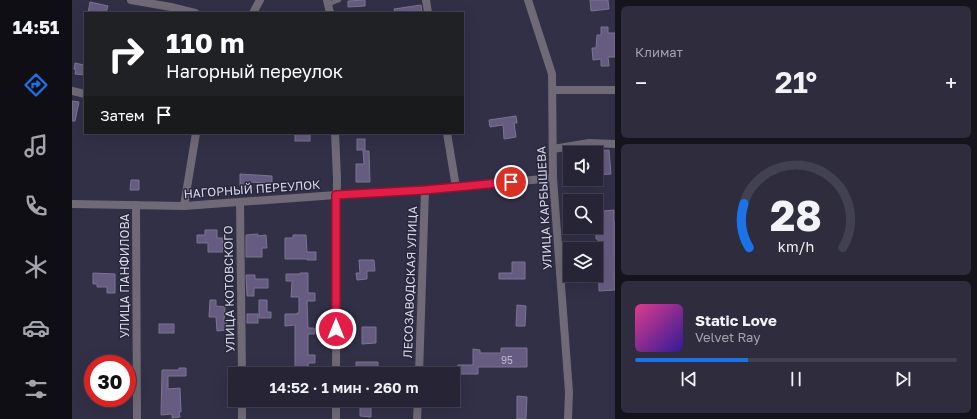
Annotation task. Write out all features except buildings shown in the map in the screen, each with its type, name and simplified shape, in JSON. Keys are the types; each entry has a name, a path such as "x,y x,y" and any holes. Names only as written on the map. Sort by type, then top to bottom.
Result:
{"street":[{"path":"132,0 171,6 192,12"},
{"path":"254,12 260,0"},
{"path":"426,0 428,12"},
{"name":"УЛИЦА КАРБЫШЕВА","path":"528,0 552,74 553,178 569,392 568,419"},
{"path":"328,2 330,12"},
{"path":"553,90 615,90"},
{"path":"72,91 84,94"},
{"path":"184,206 196,134"},
{"path":"335,134 336,367"},
{"path":"447,134 456,187"},
{"path":"552,149 589,143 615,144"},
{"name":"НАГОРНЫЙ ПЕРЕУЛОК","path":"72,204 184,206 240,203 336,195 425,190 553,178"},
{"name":"ЛЕСОЗАВОДСКАЯ УЛИЦА","path":"418,367 425,190"},
{"name":"УЛИЦА КОТОВСКОГО","path":"240,203 242,367"},
{"name":"УЛИЦА ПАНФИЛОВА","path":"136,205 137,419"},
{"path":"242,407 242,419"},
{"path":"336,407 336,419"},
{"path":"417,419 418,407"}],"lane":[{"path":"328,2 339,0"}],"route":[{"path":"336,329 336,195 425,190 511,182"}]}
